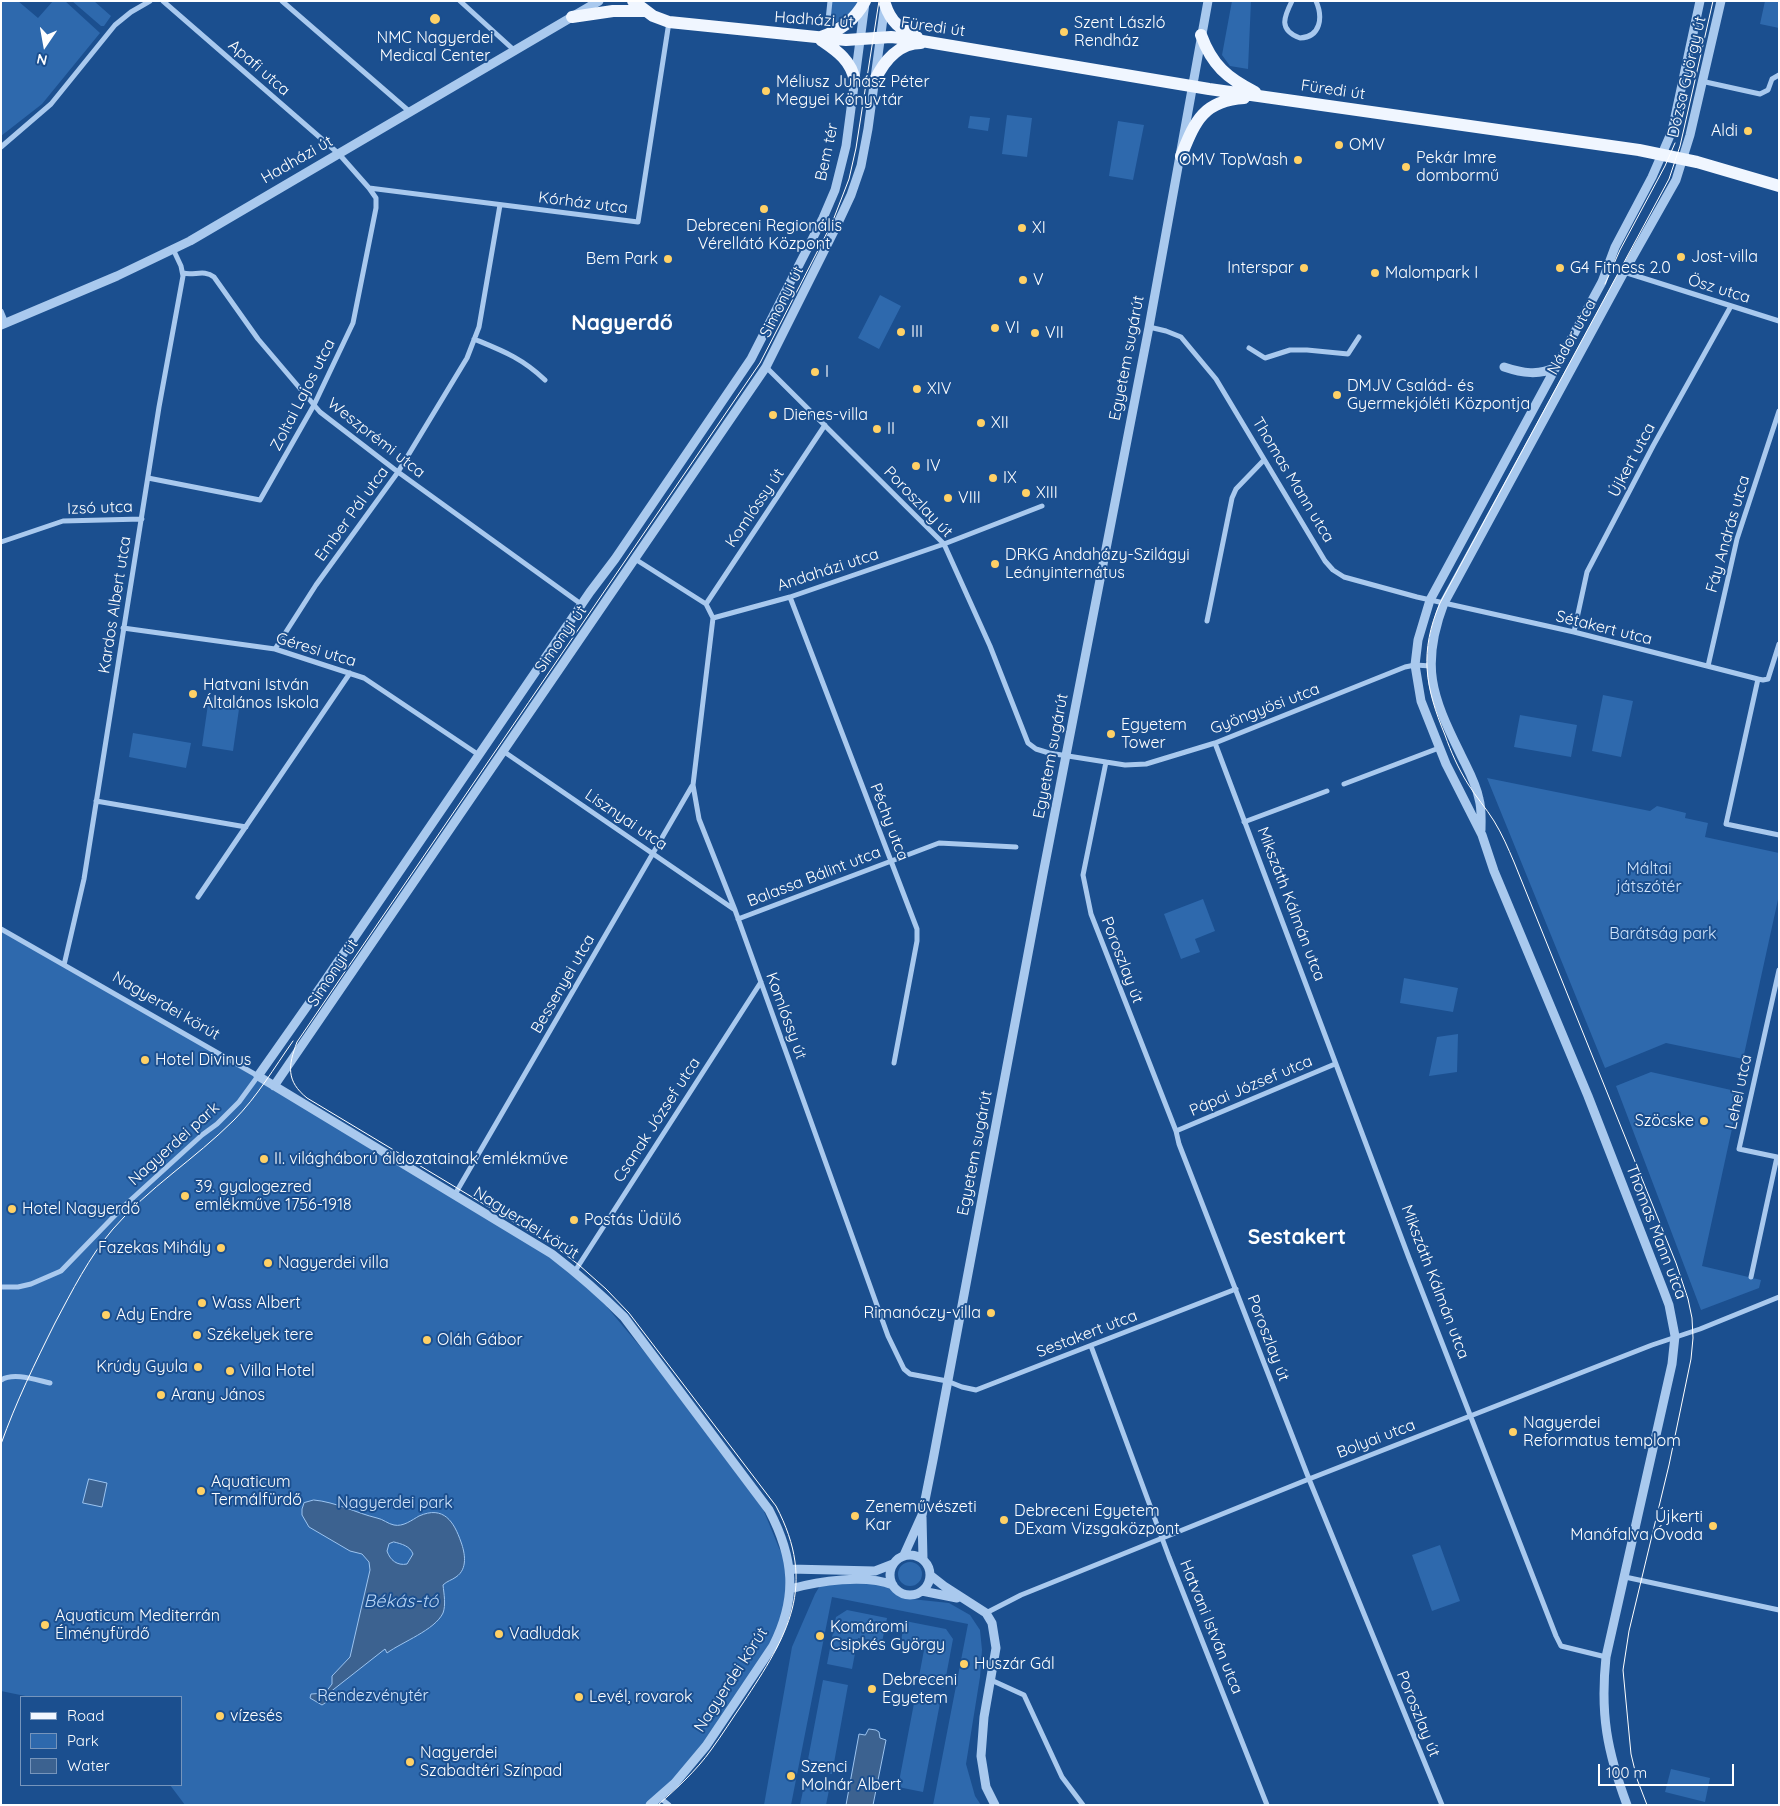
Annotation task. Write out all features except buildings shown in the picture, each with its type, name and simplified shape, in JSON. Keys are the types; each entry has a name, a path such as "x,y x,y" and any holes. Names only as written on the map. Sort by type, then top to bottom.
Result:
{"main road":[{"name":"Hadházi út","path":"633,1 645,12 669,22 819,38 846,40 880,38"},
{"path":"819,38 836,32 846,25 859,11 865,1"},
{"path":"885,2 888,16 896,24 931,43"},
{"path":"580,10 645,12"},
{"path":"1201,35 1217,66 1246,88 1264,96"},
{"path":"819,38 846,59 851,67 855,81"},
{"name":"Füredi út","path":"880,38 910,39 1192,86 1639,150 1683,159 1779,186"},
{"path":"875,80 881,67 890,56 902,48 916,43 931,43"},
{"path":"1181,156 1194,124 1209,108 1234,98 1264,96"}],"street":[{"path":"1,146 51,104 114,25 150,1"},
{"name":"Apafi utca","path":"162,1 339,154"},
{"path":"282,1 410,112"},
{"path":"460,1 516,51"},
{"name":"Hadházi út","path":"4,324 117,276 173,249 516,51 580,10 599,1"},
{"path":"828,20 830,1"},
{"name":"Bem tér","path":"822,218 843,162 865,1"},
{"name":"Egyetem sugárút","path":"923,1559 922,1515 1149,327 1208,1"},
{"path":"1292,1 1286,15 1285,24 1290,33 1300,38 1312,35 1316,31 1321,17 1316,1"},
{"name":"Dózsa György út","path":"1661,155 1672,131 1700,1"},
{"name":"Dózsa György út","path":"1683,159 1721,1"},
{"name":"Bem tér","path":"851,196 865,150 885,2"},
{"name":"Kórház utca","path":"369,188 638,222 669,22"},
{"path":"1701,81 1760,94 1768,90 1772,79 1779,75"},
{"path":"339,154 369,188"},
{"name":"Nádor utca","path":"1431,666 1434,633 1444,603 1550,394 1556,367 1602,282 1615,248 1661,155"},
{"name":"Nádor utca","path":"1415,665 1418,640 1430,600 1667,198 1683,159"},
{"name":"Zoltai Lajos utca","path":"148,478 260,500 314,405 353,323 376,208 376,198 369,188"},
{"name":"Simonyi út","path":"274,1086 766,367 851,196"},
{"name":"Ember Pál utca","path":"275,649 316,585 398,472 466,358 479,327 500,205"},
{"name":"Simonyi út","path":"258,1076 581,604 615,559 751,358 822,218"},
{"path":"173,249 183,273"},
{"name":"Weszprémi utca","path":"183,273 205,272 214,277 258,339 320,412 398,472 581,604"},
{"name":"Ösz utca","path":"1624,272 1779,321"},
{"name":"Kardos Albert utca","path":"64,965 84,879 123,628 183,273"},
{"name":"Újkert utca","path":"1574,632 1587,572 1653,446 1731,306"},
{"path":"1,311 4,324"},
{"name":"Thomas Mann utca","path":"1149,327 1181,337 1216,379 1324,561 1333,570 1344,577 1444,603"},
{"path":"1248,348 1265,358 1290,350 1348,354 1359,337"},
{"path":"474,339 530,365 545,380"},
{"name":"Poroszlay út","path":"766,367 944,544 990,646 1028,744"},
{"path":"1504,367 1518,372 1535,374 1547,372 1556,367"},
{"name":"Fáy András utca","path":"1708,666 1737,539 1779,411"},
{"name":"Komlóssy út","path":"706,604 825,425"},
{"path":"1207,621 1232,498 1236,489 1263,461"},
{"name":"Andaházi utca","path":"713,618 790,597 944,544 1042,506"},
{"name":"Izsó utca","path":"1,542 63,521 142,519"},
{"path":"635,559 706,604 713,618"},
{"name":"Péchy utca","path":"790,597 917,929 918,941 894,1063"},
{"name":"Sétakert utca","path":"1444,603 1574,632 1758,679"},
{"name":"Komlóssy út","path":"713,618 692,785 699,819 735,910 894,1349 904,1369 910,1374 947,1381"},
{"name":"Géresi utca","path":"123,628 275,649 350,673 364,678 479,755"},
{"path":"1779,644 1768,678 1758,679 1726,824 1779,835"},
{"name":"Thomas Mann utca","path":"1415,665 1421,701 1439,748 1482,835 1494,871 1588,1096 1664,1289 1675,1336 1672,1364 1606,1657"},
{"name":"Gyöngyösi utca","path":"1028,744 1049,753 1125,765 1146,764 1215,743 1405,667 1415,665 1431,666"},
{"name":"Thomas Mann utca","path":"1431,666 1435,698 1443,720 1480,800 1482,835"},
{"path":"198,897 350,673"},
{"name":"Mikszáth Kálmán utca","path":"1215,743 1335,1064 1556,1636 1561,1646 1606,1657"},
{"path":"1344,784 1439,748"},
{"name":"Lisznyai utca","path":"503,751 735,910"},
{"name":"Poroszlay út","path":"1106,762 1083,876 1091,914 1309,1479 1442,1805"},
{"name":"Bessenyei utca","path":"454,1196 692,785"},
{"path":"1244,822 1327,791"},
{"path":"96,800 246,827"},
{"name":"Balassa Bálint utca","path":"738,919 939,843 1016,847"},
{"name":"Nagyerdei körút","path":"1,930 258,1076 552,1254 575,1271 602,1294 624,1317 769,1510 779,1530 790,1569 790,1589 786,1616 781,1631 706,1746 675,1782 650,1805"},
{"name":"Lehel utca","path":"1751,1277 1777,1157 1740,1149 1779,970"},
{"name":"Csanak József utca","path":"575,1271 761,982"},
{"name":"Pápai József utca","path":"1176,1131 1335,1064"},
{"name":"Nagyerdei park","path":"1,1287 18,1287 31,1284 61,1271 122,1207 202,1135 217,1124 239,1102 258,1076"},
{"name":"Sestakert utca","path":"947,1381 976,1390 1236,1289"},
{"name":"Bolyai utca","path":"986,1613 1021,1595 1309,1479 1779,1297"},
{"name":"Hatvani István utca","path":"1091,1346 1162,1539 1267,1805"},
{"path":"4,1378 50,1383"},
{"name":"Egyetem sugárút","path":"904,1555 922,1515"},
{"path":"790,1569 875,1571 893,1564 904,1555 914,1555 923,1559 929,1567 928,1584 922,1591"},
{"path":"893,1564 890,1572 893,1585"},
{"path":"930,1575 962,1599 986,1613 992,1623 996,1648 981,1737 981,1756 986,1787 995,1805"},
{"path":"1625,1577 1779,1610"},
{"path":"790,1589 822,1581 875,1580 893,1585 900,1592 908,1595 922,1591 962,1599"},
{"path":"1606,1657 1603,1687 1606,1731 1615,1770 1627,1805"},
{"path":"991,1680 1024,1695 1062,1777 1083,1805"},
{"path":"659,1797 669,1805"}],"green space":[{"path":"1,1 18,1 38,18 53,1 65,1 100,33 42,104 1,136"},
{"path":"72,1 94,1 111,16 104,26 101,26"},
{"path":"830,1 865,1 843,19 828,25"},
{"path":"1232,1 1251,1 1248,69 1230,66 1222,55"},
{"path":"1765,1 1779,1 1779,28 1760,24"},
{"path":"1007,115 1032,118 1027,157 1002,154"},
{"path":"970,116 990,118 988,131 968,128"},
{"path":"1118,121 1144,125 1133,180 1109,176"},
{"path":"880,295 901,306 879,349 858,338"},
{"path":"1603,695 1633,701 1621,757 1592,751"},
{"path":"209,697 240,702 233,751 202,746"},
{"path":"1520,715 1577,725 1571,757 1514,747"},
{"path":"133,733 191,743 186,768 129,757"},
{"name":"Barátság park","path":"1487,778 1650,811 1657,806 1686,813 1685,818 1708,823 1705,837 1779,853 1779,895 1743,1059 1666,1043 1605,1068"},
{"path":"1203,899 1215,931 1195,939 1200,952 1181,959 1164,914"},
{"name":"Nagyerdei park","path":"1,929 125,999 552,1254 608,1301 607,1307 648,1356 763,1509 790,1569 781,1631 706,1746 650,1805 185,1805 171,1786 182,1786 182,1696 25,1696 1,1691"},
{"path":"1404,978 1458,988 1453,1012 1400,1003"},
{"path":"1458,1034 1457,1072 1429,1076 1437,1037"},
{"path":"1651,1072 1740,1092 1702,1266 1761,1280 1759,1288 1701,1310 1616,1086"},
{"path":"1440,1545 1460,1601 1432,1611 1412,1555"},
{"path":"910,1562 919,1565 922,1574 919,1583 910,1586 901,1583 898,1574 901,1565"},
{"path":"873,1583 884,1585 902,1598 949,1603 970,1615 980,1630 982,1650 980,1677 966,1764 975,1796 981,1805 933,1805 968,1624 832,1597 791,1805 764,1805 792,1647 815,1594 821,1584"},
{"path":"847,1610 887,1618 882,1642 858,1638 852,1669 827,1664 836,1617"},
{"path":"905,1621 946,1629 953,1639 944,1687 918,1682 924,1650 900,1645"},
{"path":"823,1680 848,1685 832,1774 806,1770"},
{"path":"915,1698 940,1703 923,1792 898,1787"},
{"path":"1671,1769 1710,1778 1705,1802 1665,1792"},
{"path":"804,1786 829,1790 826,1805 800,1805"}],"water":[{"path":"89,1479 107,1483 102,1507 83,1503"},
{"name":"Békás-tó","path":"314,1500 330,1503 397,1525 404,1524 428,1513 441,1514 447,1517 455,1528 464,1551 464,1565 460,1574 443,1585 444,1607 439,1619 426,1630 387,1653 385,1649 329,1693 328,1701 322,1705 310,1698 311,1694 325,1693 332,1684 332,1676 350,1657 370,1570 369,1562 362,1554 350,1551 309,1527 302,1515 304,1503","holes":["394,1542 408,1547 412,1551 413,1554 407,1564 397,1563 388,1554 389,1544"]},
{"path":"869,1729 876,1730 879,1732 880,1738 886,1740 873,1805 846,1805 859,1734 865,1735"}],"tram line":[{"path":"658,1805 693,1772 711,1750 759,1678 784,1632 792,1609 796,1586 795,1561 788,1535 776,1506 629,1313 606,1289 557,1248 307,1098 295,1085 292,1079 291,1066 297,1042 760,363 832,223 849,179 856,148 879,1"},
{"path":"1647,1805 1637,1779 1631,1754 1623,1670 1629,1631 1669,1465 1691,1359 1692,1318 1676,1263 1514,862 1497,826 1458,766 1438,718 1429,685 1427,654 1433,621 1440,603 1669,179 1680,146 1713,1"},
{"path":"1605,284 1620,250 1665,166 1675,143"},
{"path":"1,1444 19,1398 55,1323 81,1274 96,1251 113,1229 141,1200 204,1148 234,1120 258,1092 293,1041"}],"place":[{"name":"NMC Nagyerdei Medical Center","path":"435,19"},
{"name":"Szent László Rendház","path":"1064,32"},
{"name":"Méliusz Juhász Péter Megyei Könyvtár","path":"766,91"},
{"name":"Aldi","path":"1748,131"},
{"name":"OMV","path":"1339,145"},
{"name":"OMV TopWash","path":"1298,160"},
{"name":"Pekár Imre dombormű","path":"1406,167"},
{"name":"Debreceni Regionális Vérellátó Központ","path":"764,209"},
{"name":"XI","path":"1022,228"},
{"name":"Jost-villa","path":"1681,257"},
{"name":"Bem Park","path":"668,259"},
{"name":"Interspar","path":"1304,268"},
{"name":"G4 Fitness 2.0","path":"1560,268"},
{"name":"Malompark I","path":"1375,273"},
{"name":"V","path":"1023,280"},
{"name":"VI","path":"995,328"},
{"name":"III","path":"901,332"},
{"name":"VII","path":"1035,333"},
{"name":"I","path":"815,372"},
{"name":"XIV","path":"917,389"},
{"name":"DMJV Család- és Gyermekjóléti Központja","path":"1337,395"},
{"name":"Dienes-villa","path":"773,415"},
{"name":"XII","path":"981,423"},
{"name":"II","path":"877,429"},
{"name":"IV","path":"916,466"},
{"name":"IX","path":"993,478"},
{"name":"XIII","path":"1026,493"},
{"name":"VIII","path":"948,498"},
{"name":"DRKG Andaházy-Szilágyi Leányinternátus","path":"995,564"},
{"name":"Hatvani István Általános Iskola","path":"193,694"},
{"name":"Egyetem Tower","path":"1111,734"},
{"name":"Hotel Divinus","path":"145,1060"},
{"name":"Szöcske","path":"1704,1121"},
{"name":"II. világháború áldozatainak emlékműve","path":"264,1159"},
{"name":"39. gyalogezred emlékműve 1756-1918","path":"185,1196"},
{"name":"Hotel Nagyerdő","path":"12,1209"},
{"name":"Postás Üdülő","path":"574,1220"},
{"name":"Fazekas Mihály","path":"221,1248"},
{"name":"Nagyerdei villa","path":"268,1263"},
{"name":"Wass Albert","path":"202,1303"},
{"name":"Rimanóczy-villa","path":"991,1313"},
{"name":"Ady Endre","path":"106,1315"},
{"name":"Székelyek tere","path":"197,1335"},
{"name":"Oláh Gábor","path":"427,1340"},
{"name":"Krúdy Gyula","path":"198,1367"},
{"name":"Villa Hotel","path":"230,1371"},
{"name":"Arany János","path":"161,1395"},
{"name":"Nagyerdei Reformatus templom","path":"1513,1432"},
{"name":"Aquaticum Termálfürdő","path":"201,1491"},
{"name":"Zeneművészeti Kar","path":"855,1516"},
{"name":"Debreceni Egyetem DExam Vizsgaközpont","path":"1004,1520"},
{"name":"Újkerti Manófalva Óvoda","path":"1713,1526"},
{"name":"Aquaticum Mediterrán Élményfürdő","path":"45,1625"},
{"name":"Vadludak","path":"499,1634"},
{"name":"Komáromi Csipkés György","path":"820,1636"},
{"name":"Huszár Gál","path":"964,1664"},
{"name":"Debreceni Egyetem","path":"872,1689"},
{"name":"Levél, rovarok","path":"579,1697"},
{"name":"vízesés","path":"220,1716"},
{"name":"Nagyerdei Szabadtéri Színpad","path":"410,1762"},
{"name":"Szenci Molnár Albert","path":"791,1776"}],"district":[{"name":"Nagyerdő","path":"622,324"},
{"name":"Sestakert","path":"1297,1238"}],"park label":[{"name":"Máltai játszótér","path":"1649,878"},
{"name":"Rendezvénytér","path":"373,1696"}]}
